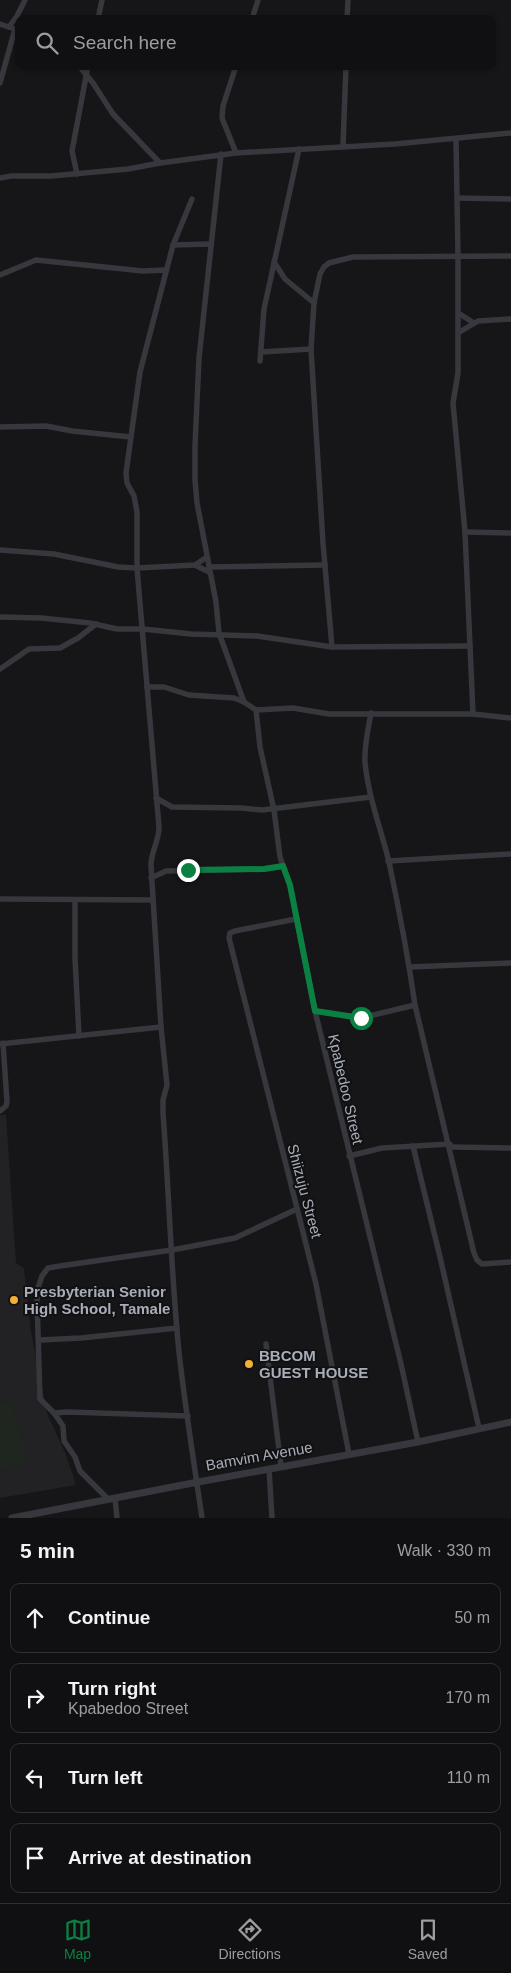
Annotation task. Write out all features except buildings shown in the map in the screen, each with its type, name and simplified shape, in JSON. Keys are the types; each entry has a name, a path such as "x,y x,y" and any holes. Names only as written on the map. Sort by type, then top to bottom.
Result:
{"street":[{"path":"18,15 25,0"},
{"path":"99,15 102,0"},
{"path":"253,15 258,0"},
{"path":"348,0 348,15"},
{"path":"0,24 14,28 0,83"},
{"path":"82,70 113,114 160,163"},
{"path":"77,174 72,151 87,70"},
{"path":"235,70 223,106 222,118 236,152"},
{"path":"344,146 346,70"},
{"path":"0,178 10,176 51,176 128,169 236,152 456,139 511,133"},
{"path":"456,139 458,373 453,403 465,532 473,714"},
{"path":"260,361 264,309 299,149"},
{"path":"221,154 199,358 195,446 197,503 220,633 244,702"},
{"path":"458,198 511,199"},
{"path":"192,199 173,244 140,372 126,473 136,503 137,568 159,833 151,860 152,900 161,1027 168,1086 163,1104 177,1328 202,1518"},
{"path":"173,244 211,244"},
{"path":"332,647 311,349 314,303 320,274 324,267 336,260 353,257 511,256"},
{"path":"0,275 36,260 144,271 166,270"},
{"path":"274,262 285,279 314,303"},
{"path":"458,313 474,323"},
{"path":"458,333 474,323 511,320"},
{"path":"261,352 311,349"},
{"path":"0,427 46,426 131,438"},
{"path":"465,532 511,533"},
{"path":"0,550 54,554 109,565 137,568 194,565 209,570 325,565"},
{"path":"194,565 207,556"},
{"path":"0,617 41,618 96,624 117,629 257,636 332,647 470,646"},
{"path":"0,669 29,650 60,648 78,638 96,624"},
{"path":"147,687 164,687 182,694 225,697 244,702 256,710 293,708 329,714 473,714 511,718"},
{"name":"Kpabedoo Street","path":"256,710 260,747 274,810 283,866 290,885 315,1011 401,1364 418,1442"},
{"path":"371,713 365,742 365,763 371,797 388,862 415,1005 477,1260 482,1264 490,1265 511,1262"},
{"path":"156,798 172,807 274,810 371,797"},
{"path":"388,862 511,854"},
{"path":"152,878 166,871 264,869 283,866"},
{"path":"0,899 152,900"},
{"path":"75,900 75,966 80,1036"},
{"name":"Shiizuju Street","path":"296,919 235,931 229,936 316,1284 349,1454"},
{"path":"409,967 511,963"},
{"path":"315,1011 361,1018 415,1005"},
{"path":"0,1111 3,1110 7,1102 1,1044 161,1027"},
{"path":"413,1146 479,1428"},
{"path":"349,1156 370,1150 413,1146 511,1148"},
{"path":"116,1518 111,1499 80,1471 75,1457 64,1441 62,1426 54,1413 40,1399 40,1340 37,1299 40,1281 48,1268 172,1250 235,1238 296,1209"},
{"path":"40,1340 81,1338 177,1328"},
{"path":"266,1344 280,1466"},
{"path":"54,1413 188,1416"},
{"name":"Bamvim Avenue","path":"12,1518 280,1466 418,1442 511,1422"},
{"path":"269,1469 272,1518"}],"shaded area":[{"name":"Presbyterian Senior High School, Tamale","path":"0,1115 6,1115 16,1263 24,1268 31,1332 47,1413 66,1455 76,1485 0,1498"},
{"path":"10,1401 28,1462 0,1470 0,1405"}],"place":[{"name":"Presbyterian Senior High School, Tamale","path":"14,1300"},
{"name":"BBCOM GUEST HOUSE","path":"249,1364"}],"route":[{"path":"188,870 264,869 283,866 289,880 315,1011 361,1018"}]}
